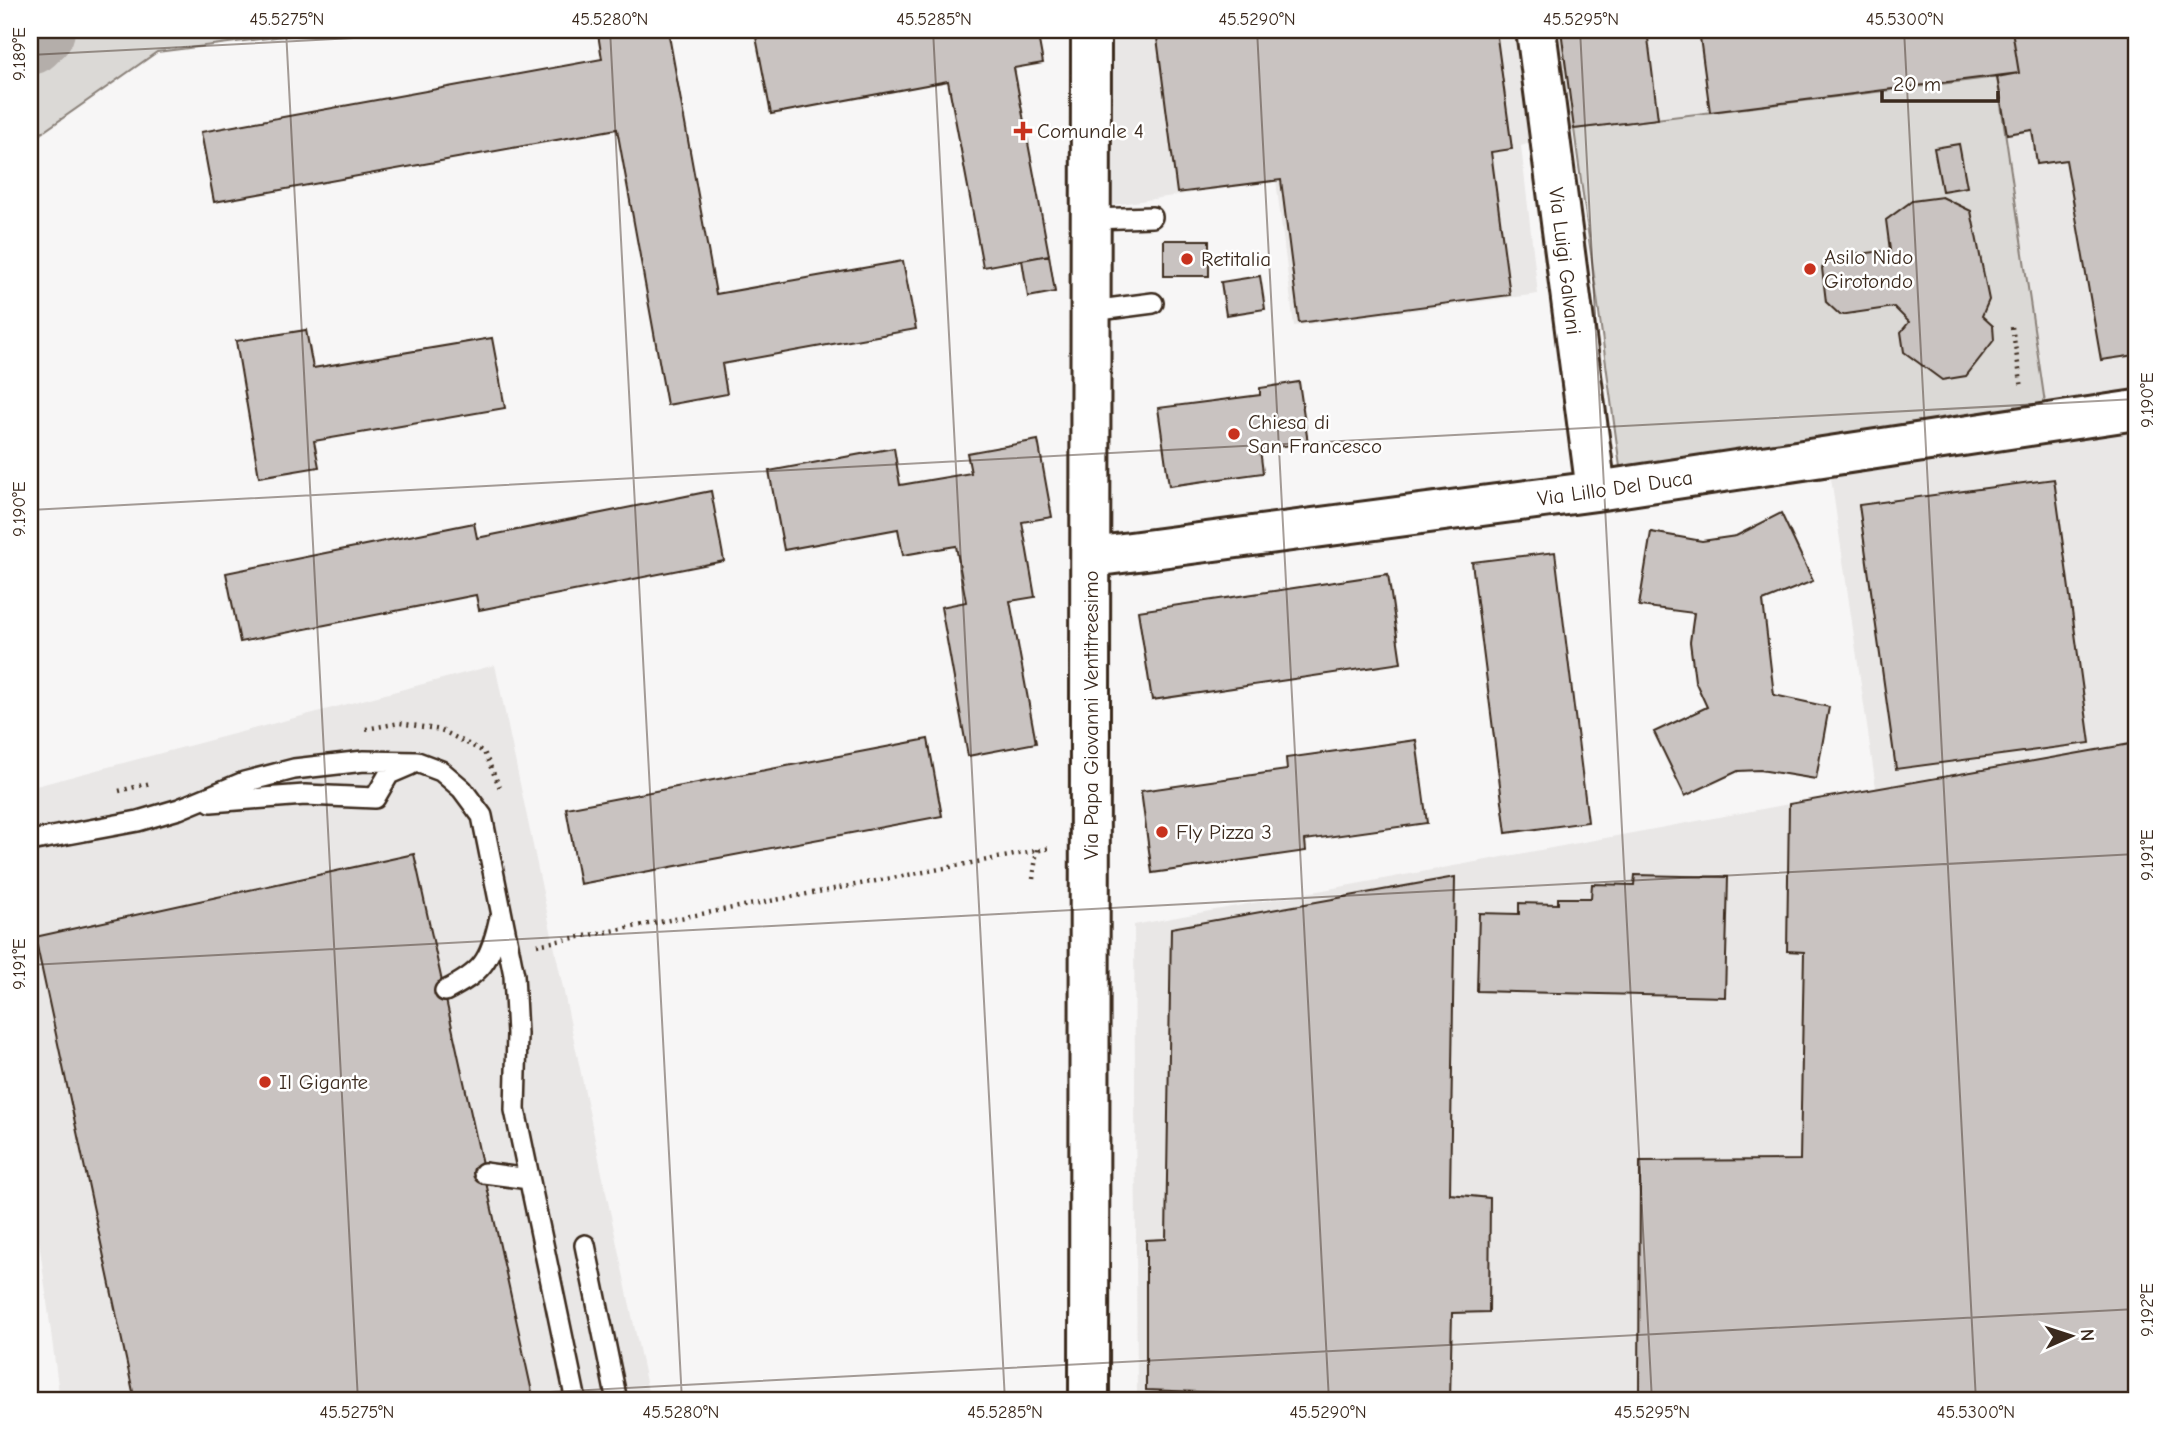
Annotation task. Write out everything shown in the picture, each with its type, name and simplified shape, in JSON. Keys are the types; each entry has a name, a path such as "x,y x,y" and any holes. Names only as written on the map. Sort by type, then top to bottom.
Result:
{"street":[{"name":"Via Papa Giovanni Ventitreesimo","path":"1089,1401 1093,219 1091,30"},
{"name":"Via Luigi Galvani","path":"1536,30 1596,491"},
{"name":"Via Lillo Del Duca","path":"1092,557 1596,491 2136,410"}],"lane":[{"path":"1093,219 1152,218"},
{"path":"1092,311 1153,303"},
{"path":"37,839 138,821 192,804 244,782 294,769 365,761 417,762 441,771 462,789 482,816 514,975 517,1034 515,1110 576,1401"},
{"path":"192,804 305,795 376,798 389,774 417,762"},
{"path":"444,991 473,977 491,955 501,914"},
{"path":"484,1173 529,1180"},
{"path":"585,1245 617,1401"}],"path":[{"path":"2012,327 2023,393"},
{"path":"533,946 1037,849 1091,847"},
{"path":"1033,879 1037,849"}],"shaded area":[{"path":"30,30 331,30 157,52 30,141"},
{"path":"1111,30 2136,30 2136,1401 1137,1401 1134,925 1876,788 1831,478 2053,444 2045,403 1620,467 1574,129 1521,146 1538,294 1294,326 1276,180 1108,206"},
{"name":"Asilo Nido Girotondo","path":"1997,77 2045,403 1620,467 1574,129"},
{"name":"Il Gigante","path":"495,665 650,1401 60,1401 32,1187 36,786"}],"building":[{"path":"622,30 668,30 716,294 903,261 916,329 722,364 727,394 667,405 617,129 214,202 201,132 602,59 598,34"},
{"path":"794,30 1037,30 1043,63 1014,68 1049,255 983,267 948,81 771,114 756,37"},
{"path":"1156,30 1496,30 1512,149 1491,152 1510,295 1299,323 1281,180 1177,193"},
{"path":"1561,30 1647,30 1658,119 1574,129"},
{"path":"1699,30 2012,30 2019,73 1710,112"},
{"path":"2012,30 2136,30 2136,355 2101,360 2066,160 2037,164 2032,130 2007,134 1997,77 2019,73"},
{"path":"1959,144 1967,187 1942,191 1934,148"},
{"path":"1942,197 1971,211 1989,300 1982,316 1993,326 1994,340 1966,376 1942,380 1904,352 1901,332 1909,322 1894,307 1840,315 1826,302 1822,268 1831,258 1890,250 1886,220 1912,201"},
{"path":"1164,240 1209,240 1209,276 1164,276"},
{"path":"1049,255 1055,292 1028,297 1022,260"},
{"path":"1260,276 1265,309 1226,315 1221,282"},
{"path":"306,330 313,368 492,338 505,408 314,441 319,467 259,477 236,341"},
{"name":"Chiesa di San Francesco","path":"1299,382 1308,443 1260,449 1263,473 1169,486 1158,408 1260,395 1260,388"},
{"path":"1038,440 1052,517 1022,522 1035,597 1010,601 1036,743 968,756 941,607 966,602 956,546 903,555 898,529 784,550 769,471 894,448 900,485 971,473 967,453"},
{"path":"2054,479 2090,743 1896,769 1859,505"},
{"path":"711,491 724,561 479,610 476,595 240,642 226,573 474,523 477,538"},
{"path":"1781,513 1813,581 1763,601 1774,695 1829,707 1816,779 1760,770 1738,771 1685,796 1654,732 1707,707 1695,681 1690,642 1694,613 1639,606 1651,532 1702,541 1736,536"},
{"path":"1555,552 1588,822 1506,833 1472,562"},
{"path":"1388,574 1401,663 1152,700 1138,611"},
{"path":"928,739 942,816 580,884 566,808"},
{"path":"1416,740 1427,823 1305,840 1306,851 1152,873 1141,791 1287,770 1286,758"},
{"path":"2136,743 2136,1401 1639,1401 1640,1161 1800,1160 1804,952 1787,951 1789,804"},
{"name":"Il Gigante","path":"414,854 534,1401 135,1401 35,937"},
{"path":"1635,875 1728,877 1725,997 1477,991 1479,913 1519,914 1519,903 1558,904 1558,898 1591,898 1592,884 1634,885"},
{"path":"1455,877 1450,1194 1490,1198 1489,1312 1452,1313 1450,1401 1226,1401 1225,1393 1146,1390 1146,1240 1166,1239 1171,928"}],"waterway":[{"path":"30,40 40,30"}],"place":[{"name":"Comunale 4","path":"1023,131"},
{"name":"Retitalia","path":"1187,259"},
{"name":"Asilo Nido Girotondo","path":"1810,269"},
{"name":"Chiesa di San Francesco","path":"1234,434"},
{"name":"Fly Pizza 3","path":"1162,832"},
{"name":"Il Gigante","path":"265,1082"}]}
